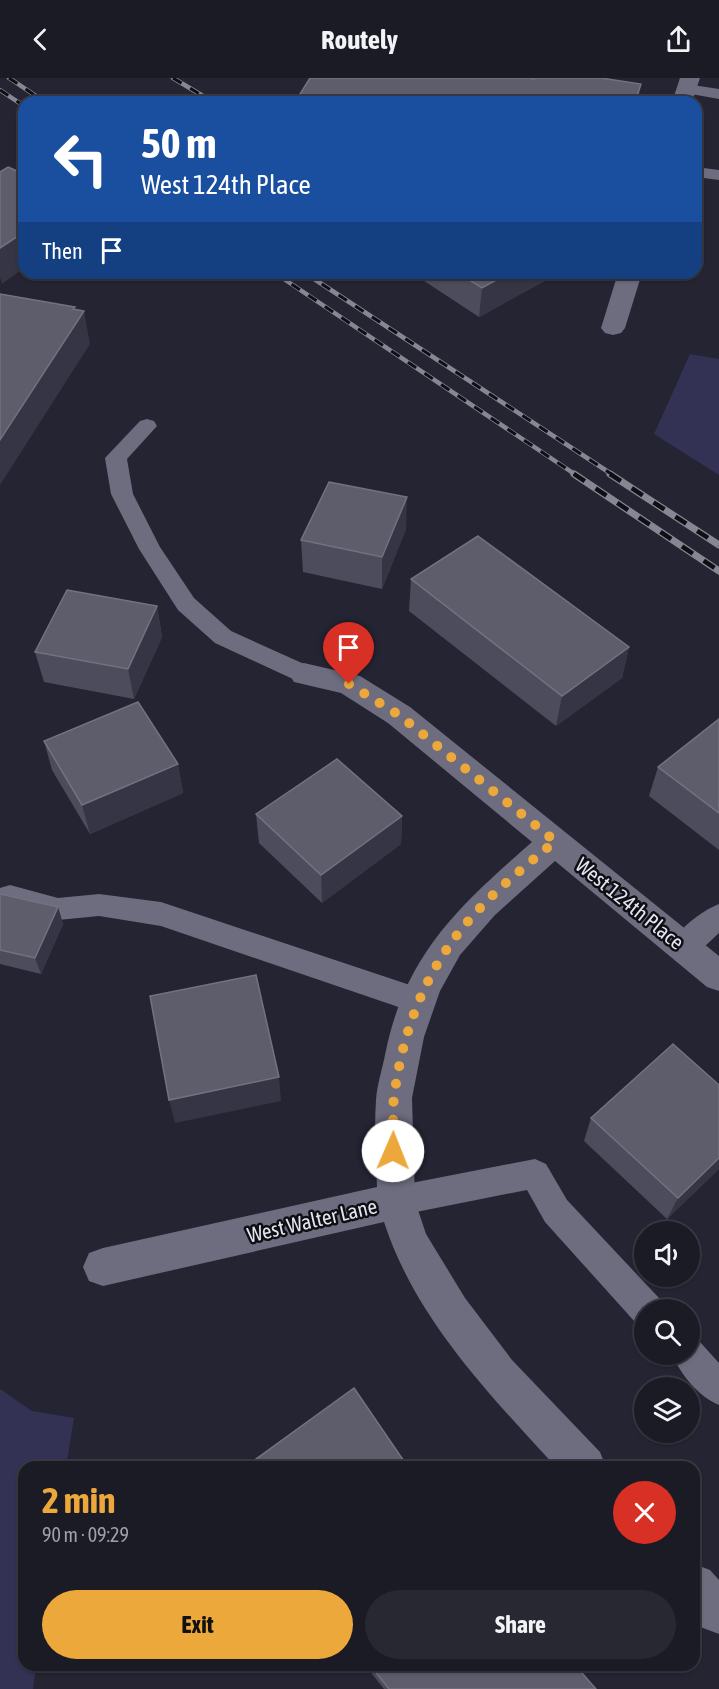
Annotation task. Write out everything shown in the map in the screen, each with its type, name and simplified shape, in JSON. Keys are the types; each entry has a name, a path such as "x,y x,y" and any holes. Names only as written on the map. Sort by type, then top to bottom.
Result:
{"street":[{"path":"613,328 628,279"},
{"name":"West 124th Place","path":"304,674 349,684 378,700 719,976"},
{"name":"West Walter Lane","path":"103,1267 396,1201 394,1098 406,1037 424,986 455,937 483,905 555,841"},
{"path":"396,1201 410,1244 451,1311 498,1374 579,1461"},
{"path":"700,1592 719,1612"}],"lane":[{"path":"689,94 719,94"},
{"path":"702,101 719,110"},
{"path":"702,173 719,175"},
{"path":"147,426 116,458 122,494 150,549 186,604 223,637 304,674"},
{"path":"10,896 58,909 99,905 161,914 419,1001"},
{"path":"683,946 719,916"},
{"path":"396,1201 535,1174 556,1211 637,1299"},
{"path":"698,1365 719,1388"}],"shaded area":[{"path":"690,354 719,359 719,475 654,434"},
{"path":"0,1389 32,1411 74,1418 67,1461 18,1461 18,1671 35,1671 33,1689 0,1689"}],"building":[{"path":"310,78 601,78 641,84 637,96 299,96"},
{"path":"8,167 18,171 18,236 0,248 0,172"},
{"path":"468,279 498,279 482,288"},
{"path":"0,294 75,307 73,309 84,311 0,440"},
{"path":"329,482 407,497 382,557 301,540"},
{"path":"478,536 629,647 562,696 411,579"},
{"path":"67,590 157,606 128,669 35,652"},
{"path":"138,702 178,764 82,805 44,741"},
{"path":"719,719 719,813 658,767"},
{"path":"337,759 402,816 321,875 256,814"},
{"path":"0,894 58,907 35,958 0,950"},
{"path":"256,975 279,1077 169,1100 150,996"},
{"path":"673,1044 719,1085 719,1158 678,1198 591,1118"},
{"path":"354,1388 404,1461 253,1461"},
{"path":"375,1671 580,1671 596,1689 389,1689"}],"railway":[{"path":"9,78 36,96"},
{"path":"173,78 203,96"},
{"path":"0,90 18,102"},
{"path":"284,279 576,475"},
{"path":"314,279 613,475"},
{"path":"574,474 719,571"},
{"path":"610,474 719,545"}],"route":[{"path":"349,684 399,715 555,841 483,905 448,945 424,986 406,1037 394,1098 393,1151"}]}
